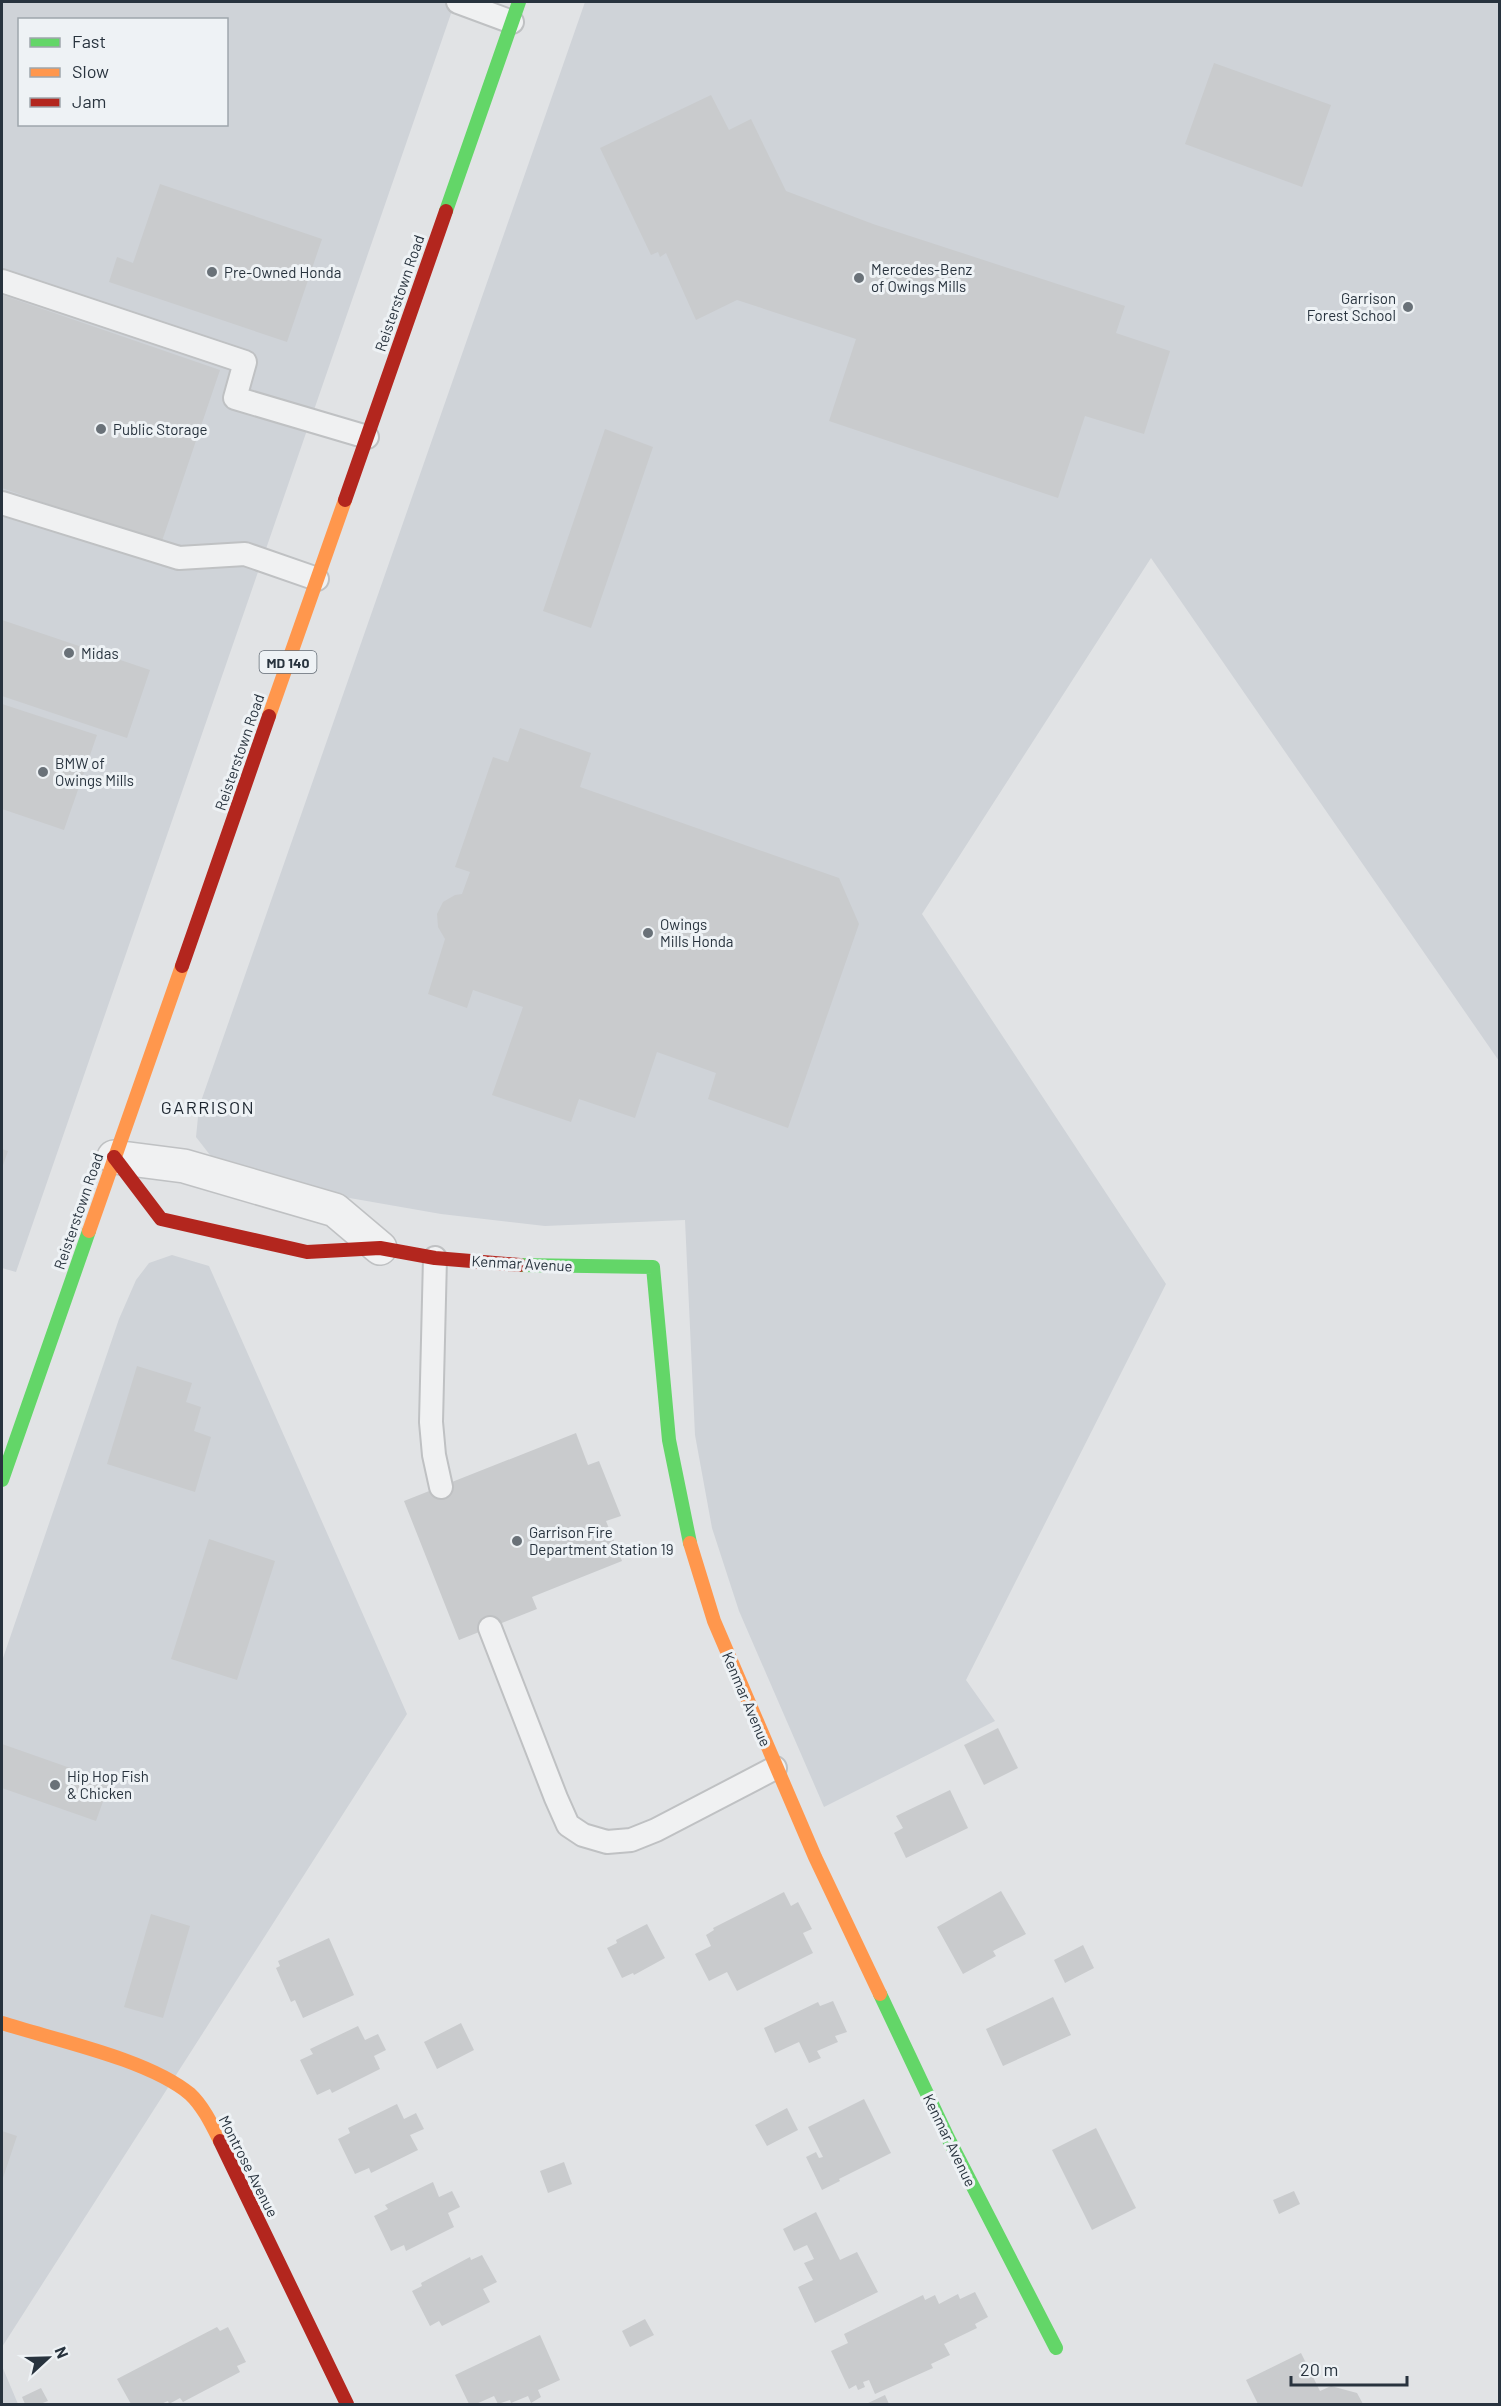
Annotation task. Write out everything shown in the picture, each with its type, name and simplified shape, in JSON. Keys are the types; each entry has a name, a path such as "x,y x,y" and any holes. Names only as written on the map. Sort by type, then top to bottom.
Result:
{"street":[{"name":"Reisterstown Road","path":"2,1479 515,12"},
{"name":"Kenmar Avenue","path":"114,1157 184,1166 335,1210 380,1248"},
{"name":"Kenmar Avenue","path":"114,1157 161,1219 306,1252 380,1248 435,1258 533,1266 653,1267 669,1440 688,1539 714,1621 775,1768 820,1868 948,2138 1056,2348"},
{"name":"Montrose Avenue","path":"2,2023 128,2063 171,2080 191,2095 212,2125 347,2404"}],"lane":[{"path":"458,2 515,12"},
{"path":"2,280 245,362 235,398 367,437"},
{"path":"2,503 179,558 245,554 317,579"},
{"path":"435,1258 431,1422 434,1455 441,1487"},
{"path":"490,1628 568,1825 583,1835 607,1842 631,1840 656,1830 775,1768"}],"shaded area":[{"path":"2,2 455,2 16,1272 2,1268"},
{"path":"585,2 1499,2 1499,1061 1151,558 922,914 1166,1284 966,1680 995,1721 824,1807 739,1611 712,1528 695,1435 685,1220 545,1226 441,1214 321,1193 217,1164 196,1137 199,1107"},
{"path":"172,1255 209,1266 407,1714 2,2347 2,1661 119,1319 136,1280 149,1263"},
{"path":"2,2366 18,2404 2,2404"}],"building":[{"path":"1214,63 1331,105 1302,187 1185,144"},
{"name":"Mercedes-Benz of Owings Mills","path":"711,95 729,130 751,119 786,191 873,224 1125,306 1116,333 1170,351 1144,434 1085,416 1058,498 829,421 856,339 737,300 696,320 666,253 660,257 658,252 651,255 600,148"},
{"name":"Pre-Owned Honda","path":"160,184 322,239 287,342 109,282 117,257 133,263"},
{"name":"Public Storage","path":"2,295 220,370 161,544 2,488"},
{"path":"605,429 653,447 591,628 543,611"},
{"path":"2,620 150,670 127,738 2,696"},
{"name":"BMW of Owings Mills","path":"2,704 97,735 64,830 2,809"},
{"name":"Owings Mills Honda","path":"520,728 591,753 580,787 839,878 859,924 788,1128 708,1099 716,1073 657,1052 635,1118 579,1099 571,1122 492,1095 523,1007 473,990 467,1008 428,994 445,939 438,927 437,914 443,902 462,894 470,872 455,867 493,757 508,762"},
{"path":"2,1149 8,1151 2,1168"},
{"path":"137,1366 192,1383 186,1402 201,1407 194,1431 211,1437 195,1492 107,1464"},
{"name":"Garrison Fire Department Station 19","path":"576,1433 588,1465 599,1461 621,1516 606,1521 622,1561 532,1597 537,1609 459,1640 404,1501"},
{"path":"209,1539 275,1561 237,1680 171,1659"},
{"path":"998,1728 1018,1768 984,1785 964,1745"},
{"name":"Hip Hop Fish & Chicken","path":"2,1744 110,1782 96,1821 2,1788"},
{"path":"950,1790 968,1828 906,1858 894,1833 903,1828 896,1816"},
{"path":"1001,1891 1026,1934 993,1951 996,1956 963,1974 937,1927"},
{"path":"784,1892 791,1906 798,1902 812,1929 803,1933 813,1953 737,1991 727,1972 709,1981 695,1954 711,1946 706,1935 714,1930 713,1928"},
{"path":"151,1914 190,1926 163,2018 124,2007"},
{"path":"647,1924 665,1958 634,1975 633,1973 622,1978 607,1948 617,1943 616,1940"},
{"path":"329,1938 354,1995 303,2018 295,2000 291,2002 276,1968 280,1966 278,1961"},
{"path":"1083,1945 1094,1968 1065,1983 1054,1960"},
{"path":"1053,1997 1071,2035 1003,2066 986,2029"},
{"path":"833,2001 847,2032 835,2036 838,2042 817,2051 821,2058 809,2063 799,2042 775,2053 764,2028 818,2002 820,2006"},
{"path":"461,2023 474,2050 437,2069 424,2042"},
{"path":"358,2026 365,2040 378,2034 386,2050 374,2056 380,2069 332,2093 330,2089 317,2095 300,2060 313,2054 310,2049"},
{"path":"864,2099 891,2153 822,2190 806,2157 816,2152 819,2158 823,2157 808,2127"},
{"path":"397,2104 404,2119 416,2113 424,2129 410,2135 418,2150 371,2173 369,2168 355,2174 338,2139 350,2133 348,2128"},
{"path":"787,2108 798,2130 767,2146 755,2125"},
{"path":"1096,2128 1136,2208 1092,2230 1052,2150"},
{"path":"2,2131 17,2136 2,2181"},
{"path":"564,2162 572,2184 548,2193 540,2171"},
{"path":"433,2182 439,2197 452,2191 460,2207 448,2213 454,2227 406,2251 404,2245 391,2251 374,2216 388,2209 385,2205"},
{"path":"1294,2191 1300,2204 1279,2214 1273,2200"},
{"path":"816,2212 840,2260 857,2252 878,2292 815,2323 798,2287 813,2280 804,2263 814,2259 807,2245 794,2251 783,2229"},
{"path":"482,2255 497,2282 483,2289 490,2302 442,2326 439,2321 430,2326 412,2291 422,2286 421,2283 470,2257 471,2260"},
{"path":"975,2292 988,2317 975,2324 977,2328 944,2344 950,2355 931,2364 933,2368 875,2394 869,2380 863,2382 865,2387 858,2390 856,2385 849,2389 831,2351 848,2343 844,2334 923,2295 925,2300 935,2295 939,2304 958,2294 960,2299"},
{"path":"645,2319 654,2335 630,2347 622,2331"},
{"path":"217,2327 220,2331 228,2327 246,2362 237,2366 240,2372 183,2402 180,2398 169,2404 168,2401 161,2404 131,2404 117,2379"},
{"path":"540,2335 560,2380 538,2390 541,2397 531,2403 528,2396 511,2403 510,2400 498,2404 494,2396 476,2404 469,2404 455,2375"},
{"path":"1301,2353 1320,2391 1331,2386 1357,2393 1363,2404 1258,2404 1246,2380"},
{"path":"41,2388 48,2401 40,2404 25,2404 22,2397"},
{"path":"885,2395 889,2404 866,2404"}],"traffic: fast":[{"path":"446,211 519,2"},
{"path":"2,1480 89,1231"},
{"path":"520,1265 653,1267 669,1440 690,1543"},
{"path":"880,1994 948,2138 1056,2348"}],"traffic: slow":[{"path":"269,716 345,500"},
{"path":"89,1231 182,966"},
{"path":"690,1543 714,1621 815,1857 880,1994"},
{"path":"2,2023 126,2061 172,2082 190,2094 199,2104 220,2141"}],"traffic: jam":[{"path":"345,500 446,211"},
{"path":"182,966 269,716"},
{"path":"114,1157 161,1219 307,1252 380,1248 435,1258 520,1265"},
{"path":"220,2141 347,2404"}],"place":[{"name":"Pre-Owned Honda","path":"212,272"},
{"name":"Mercedes-Benz of Owings Mills","path":"859,278"},
{"name":"Garrison Forest School","path":"1408,307"},
{"name":"Public Storage","path":"101,429"},
{"name":"Midas","path":"69,653"},
{"name":"BMW of Owings Mills","path":"43,772"},
{"name":"Owings Mills Honda","path":"648,933"},
{"name":"Garrison Fire Department Station 19","path":"517,1541"},
{"name":"Hip Hop Fish & Chicken","path":"55,1785"}],"district":[{"name":"GARRISON","path":"208,1107"}]}
